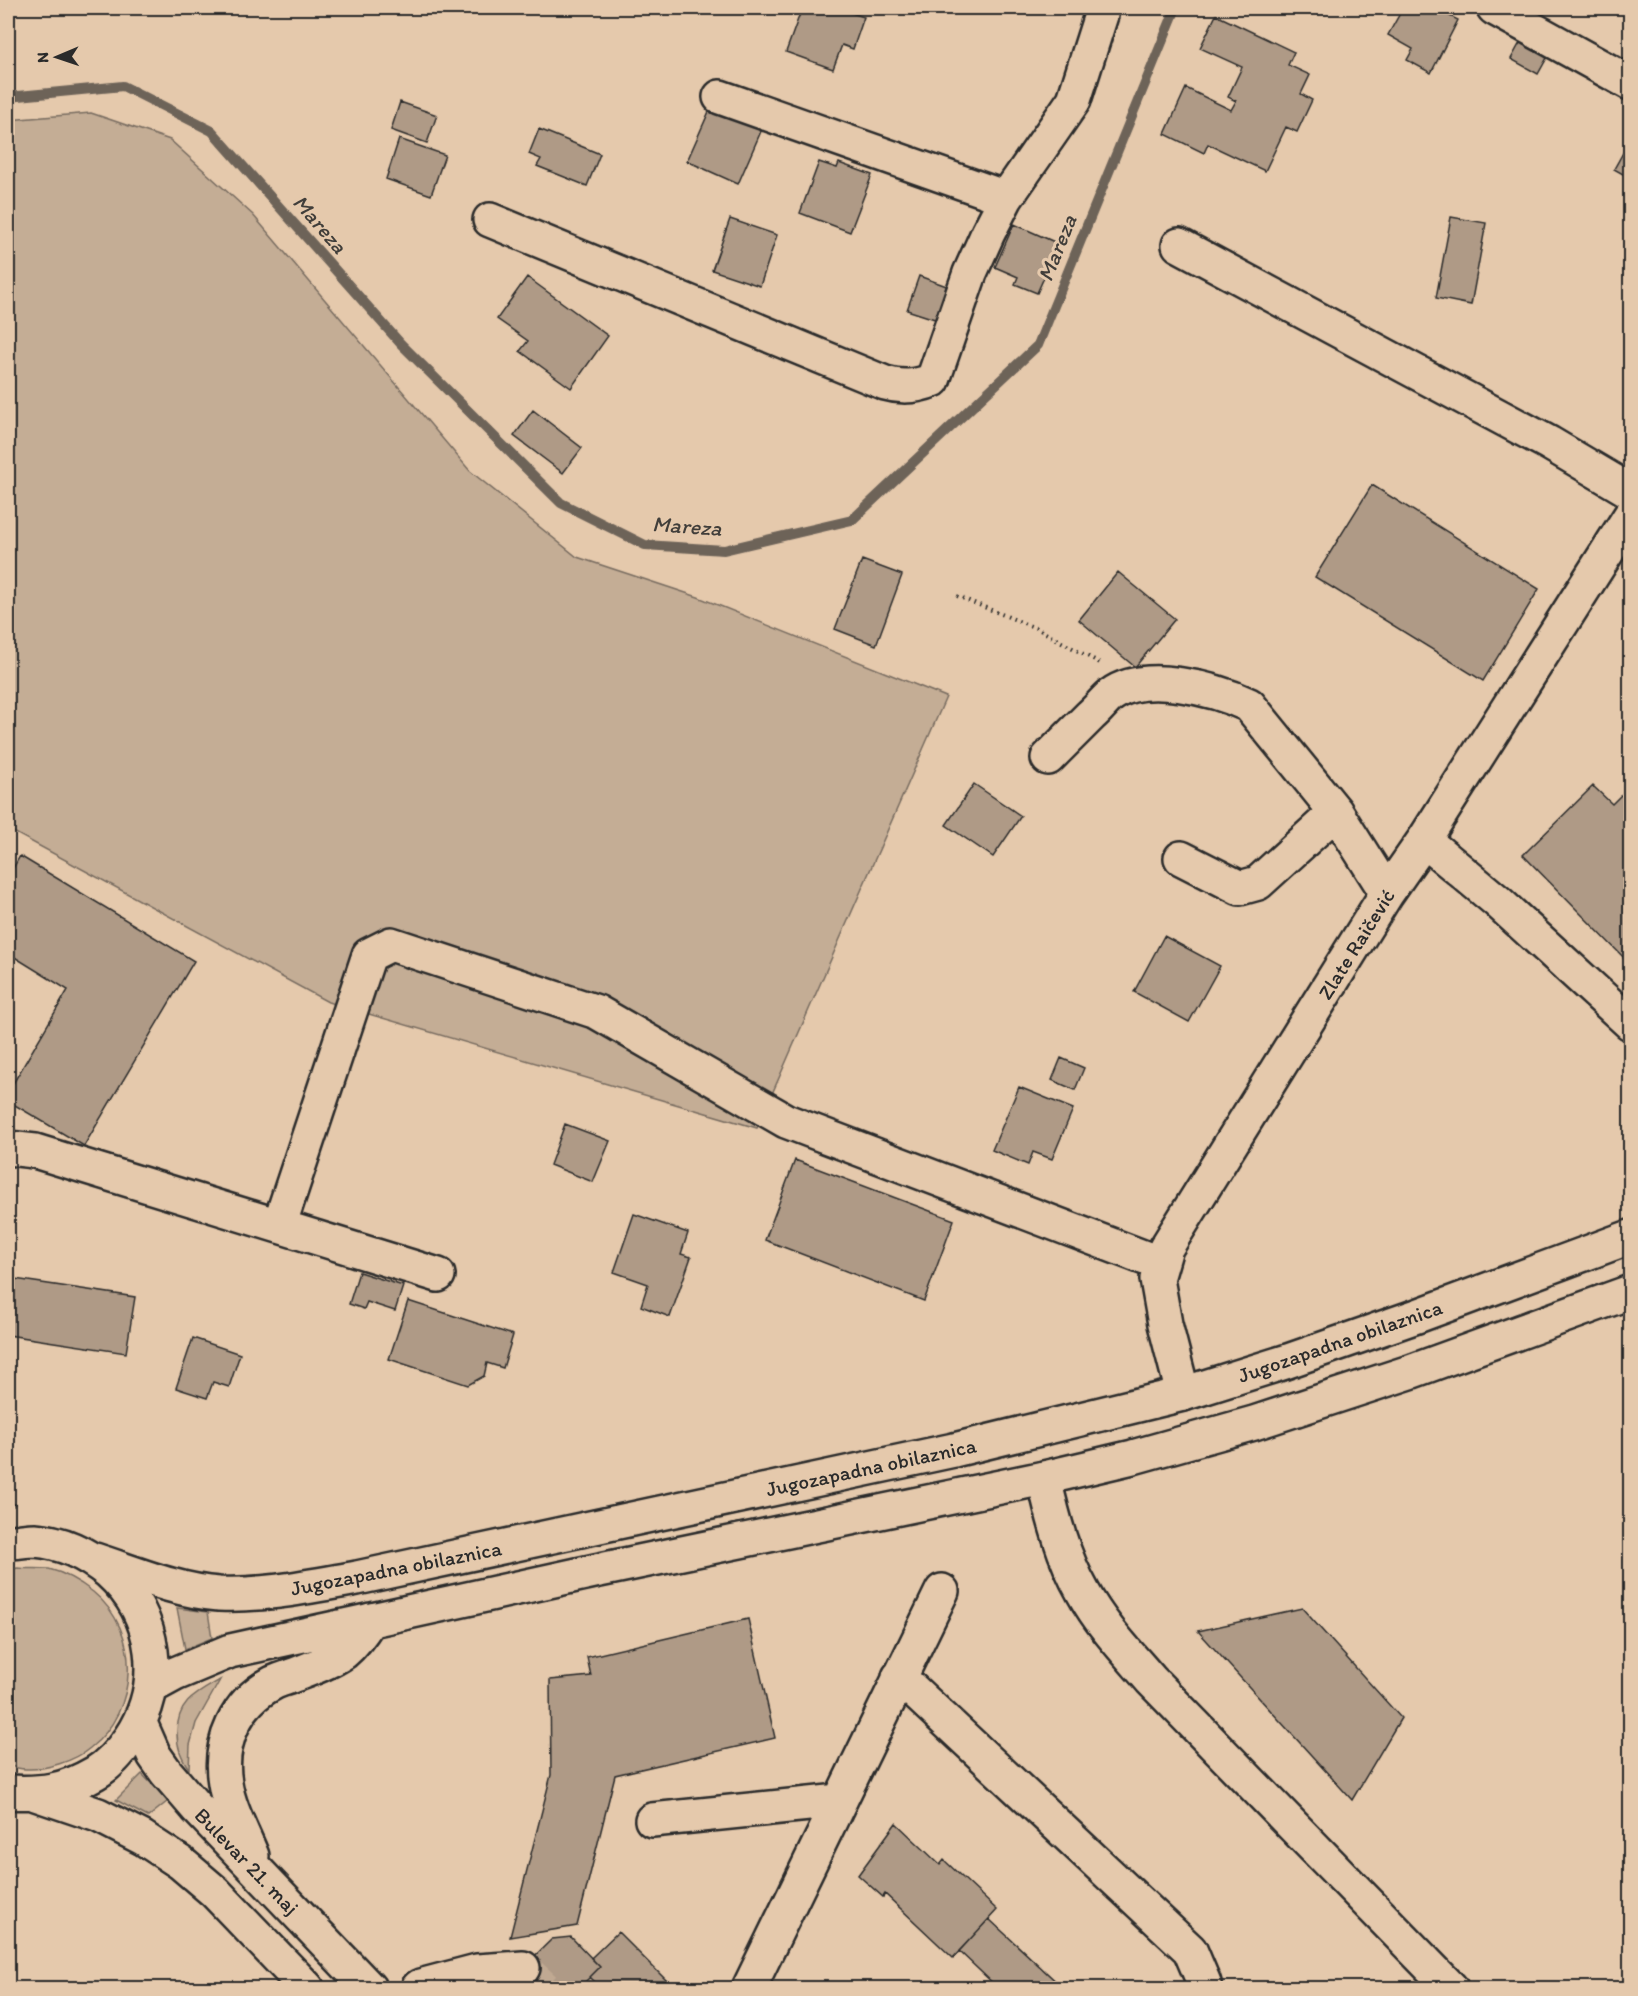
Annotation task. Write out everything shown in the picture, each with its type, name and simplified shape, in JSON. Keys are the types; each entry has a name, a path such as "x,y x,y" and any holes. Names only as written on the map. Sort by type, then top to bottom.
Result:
{"main road":[{"path":"490,220 885,383 897,387 922,385 933,380 970,273 1006,198 1074,100 1102,8"},
{"path":"1494,8 1630,83"},
{"path":"720,97 1006,198"},
{"path":"1179,244 1549,443 1630,491"},
{"name":"Zlate Raičević","path":"1183,1394 1165,1323 1157,1279 1166,1248 1387,893 1424,840 1630,516"},
{"path":"1048,758 1112,694 1140,683 1177,684 1205,688 1228,695 1249,705 1336,812 1387,893"},
{"path":"1181,858 1240,888 1258,883 1336,812"},
{"path":"1424,840 1497,901 1630,1023"},
{"path":"279,1226 369,956 391,944 597,1012 786,1122 1161,1264"},
{"path":"8,1148 35,1151 438,1275"},
{"name":"Jugozapadna obilaznica","path":"95,1560 193,1590 218,1593 273,1592 357,1578 943,1453 1183,1394 1285,1362 1630,1237"},
{"name":"Jugozapadna obilaznica","path":"151,1687 175,1674 230,1651 595,1571 1044,1478 1133,1456 1290,1412 1410,1372 1630,1292"},
{"path":"1044,1478 1055,1525 1066,1557 1083,1592 1112,1636 1151,1680 1450,1989"},
{"path":"16,1538 66,1546 95,1560 122,1584 142,1615 152,1650 151,1687 147,1705 140,1723 122,1750 98,1772 68,1787 22,1793"},
{"path":"748,1989 942,1591"},
{"path":"258,1872 237,1822 225,1784 225,1747 236,1717 248,1701 272,1683 293,1676 343,1652 358,1638 370,1620"},
{"path":"899,1677 1190,1950 1204,1983 1203,1989"},
{"name":"Bulevar 21. maj","path":"140,1723 154,1755 166,1772 369,1989"},
{"path":"22,1793 98,1815 142,1838 182,1863 215,1892 308,1989"},
{"path":"652,1820 839,1801"},
{"path":"418,1989 420,1986 477,1971 523,1968"}],"path":[{"path":"957,596 1038,629 1124,678 1140,683"}],"shaded area":[{"path":"91,113 170,140 253,215 470,471 577,557 698,597 946,697 757,1128 328,1002 8,829 8,120"},
{"path":"17,1568 49,1569 67,1575 88,1588 109,1609 120,1628 127,1649 128,1671 125,1692 118,1713 106,1732 84,1753 60,1764 34,1769 21,1769 8,1765 8,1571"},
{"path":"177,1608 208,1612 212,1638 185,1649"},
{"path":"220,1680 196,1723 190,1745 189,1769 178,1743 180,1714 190,1700"},
{"path":"142,1774 168,1801 148,1817 116,1800"}],"building":[{"path":"802,8 837,8 864,17 853,49 842,45 833,69 786,52"},
{"path":"1403,8 1434,8 1458,20 1431,73 1407,60 1413,49 1388,35"},
{"path":"1216,15 1294,52 1288,65 1310,75 1301,94 1312,100 1297,132 1286,127 1265,171 1208,144 1204,153 1165,134 1186,88 1231,110 1236,101 1228,97 1242,67 1200,48"},
{"path":"1521,41 1548,56 1538,74 1511,59"},
{"path":"400,102 437,115 427,143 391,130"},
{"path":"711,107 762,129 738,184 687,161"},
{"path":"539,129 600,154 587,186 537,166 541,159 529,154"},
{"path":"399,139 445,155 431,195 386,179"},
{"path":"1630,142 1630,178 1614,169"},
{"path":"819,162 837,168 839,163 872,175 850,232 800,213"},
{"path":"1451,217 1486,223 1471,305 1436,298"},
{"path":"730,219 777,235 760,286 712,270"},
{"path":"1014,224 1059,244 1037,293 1015,284 1018,277 995,267"},
{"path":"919,276 952,288 941,321 907,310"},
{"path":"527,277 608,336 571,388 520,351 528,341 497,319"},
{"path":"533,410 582,448 563,473 514,436"},
{"path":"1372,485 1539,589 1483,681 1315,577"},
{"path":"862,560 902,575 876,645 835,629"},
{"path":"1118,572 1175,619 1135,667 1079,620"},
{"path":"974,784 1021,816 993,857 946,825"},
{"path":"1593,786 1612,804 1630,786 1630,964 1523,855"},
{"path":"20,856 194,961 84,1146 8,1101 8,1092 68,990 8,953 8,877"},
{"path":"1164,936 1220,966 1189,1022 1134,992"},
{"path":"1061,1058 1084,1068 1075,1090 1052,1080"},
{"path":"1019,1087 1073,1109 1052,1159 1033,1152 1028,1165 992,1150"},
{"path":"565,1124 610,1141 593,1182 550,1165"},
{"path":"795,1160 954,1220 924,1301 765,1240"},
{"path":"634,1214 688,1233 681,1254 691,1257 670,1317 641,1306 648,1284 614,1272"},
{"path":"359,1272 403,1286 395,1311 367,1302 364,1309 349,1304"},
{"path":"8,1278 135,1297 126,1353 8,1335"},
{"path":"408,1301 513,1335 503,1368 487,1363 484,1376 468,1385 389,1359"},
{"path":"193,1338 240,1354 229,1387 213,1382 207,1398 176,1388"},
{"path":"1302,1608 1401,1718 1352,1800 1198,1631"},
{"path":"748,1619 775,1738 615,1775 577,1926 510,1937 551,1775 550,1680 591,1676 587,1657"},
{"path":"896,1823 940,1865 944,1860 997,1910 953,1958 885,1894 883,1897 858,1875"},
{"path":"989,1919 1063,1988 998,1988 959,1951"},
{"path":"618,1932 674,1988 601,1988 590,1977 600,1967 591,1958"},
{"path":"571,1937 600,1967 579,1988 502,1988 552,1939"}],"waterway":[{"name":"Mareza","path":"8,97 123,86 212,131 401,344 561,503 645,545 724,550 852,520 1038,345 1176,8"}],"tunnel":[{"path":"523,1968 545,1988"}]}
